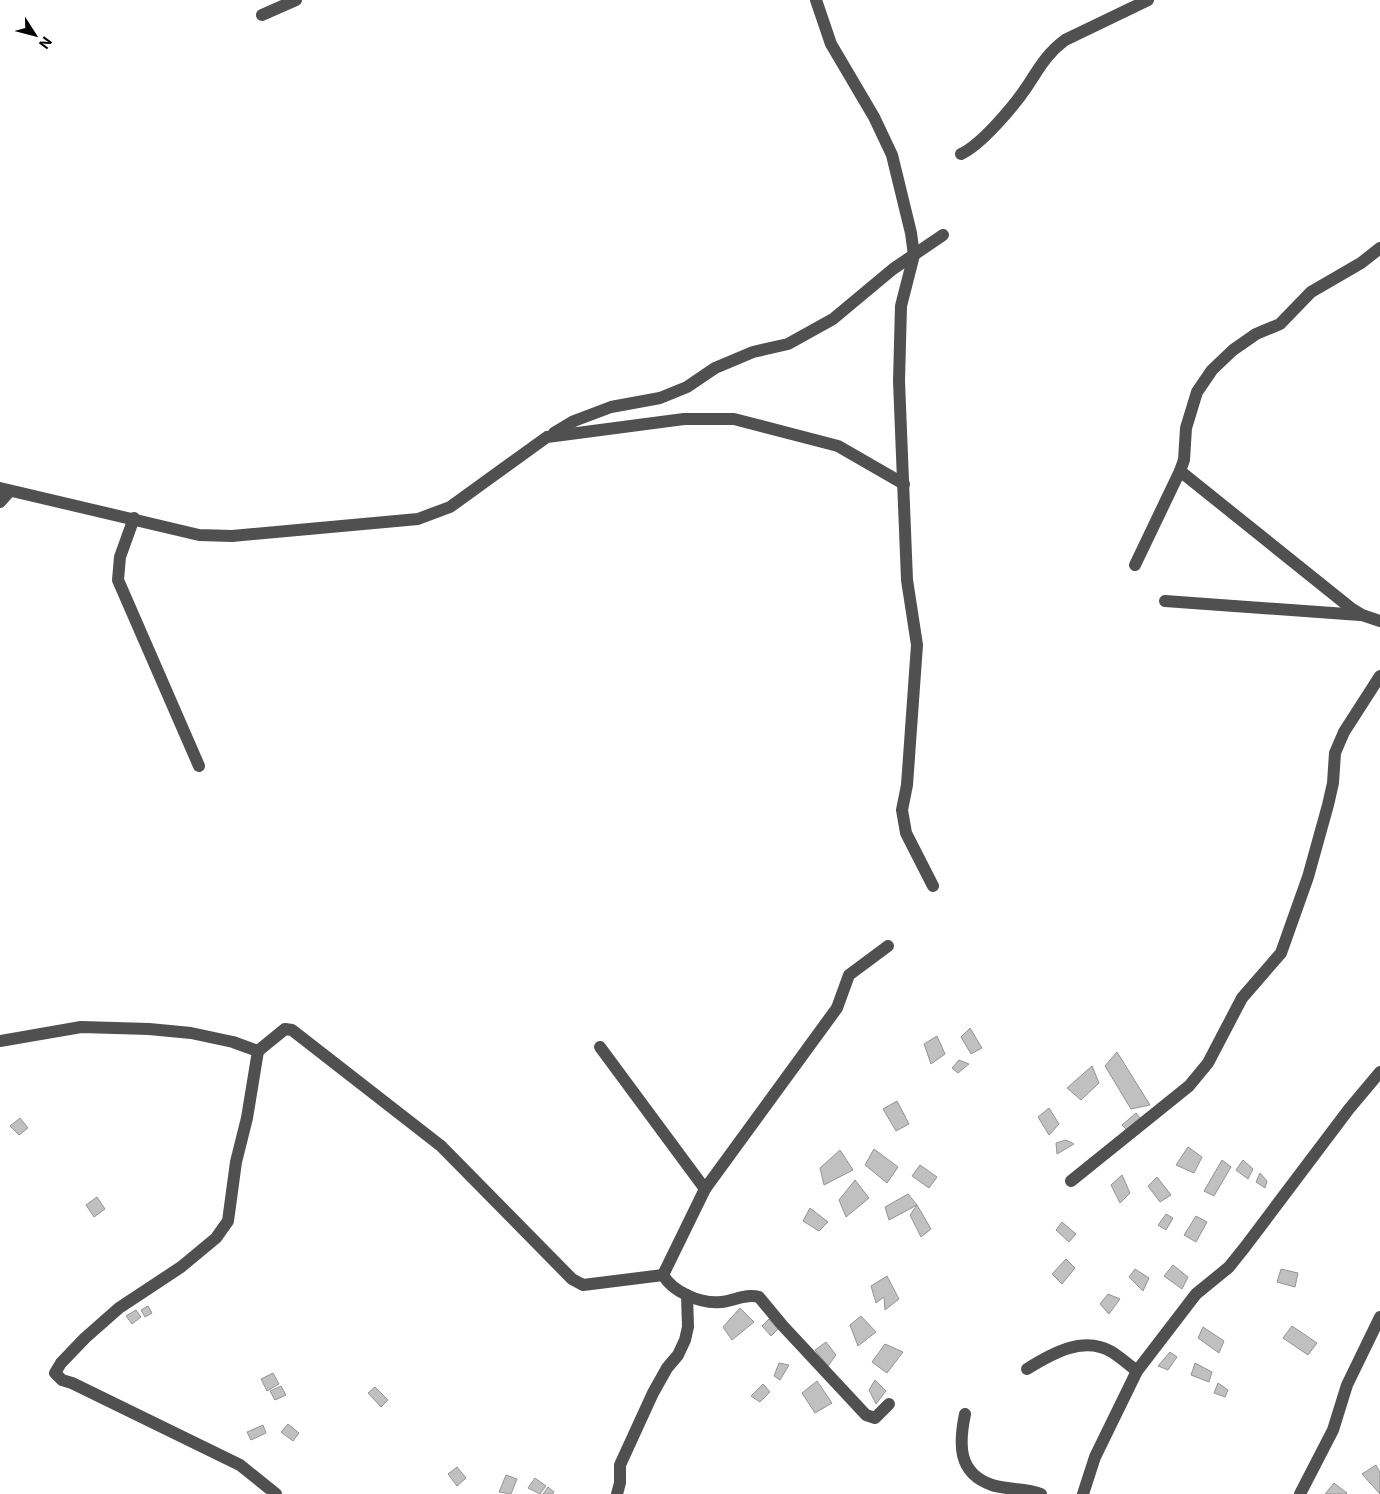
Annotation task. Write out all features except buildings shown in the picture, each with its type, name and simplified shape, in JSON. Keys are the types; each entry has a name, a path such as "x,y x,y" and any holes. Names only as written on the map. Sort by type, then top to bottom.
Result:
{"street":[{"path":"262,15 296,0"},
{"path":"816,0 832,44 874,117 892,155 912,233 914,255 901,306 899,382 907,580 917,645 907,786 902,810 903,826 933,886"},
{"path":"961,154 970,150 996,124 1025,89 1042,60 1053,48 1065,40 1148,0"},
{"path":"0,502 5,490 134,518 199,535 232,536 418,519 450,507 547,437 574,421 611,407 660,398 687,387 715,368 753,352 788,344 833,319 893,269 943,235"},
{"path":"1135,565 1180,471 1184,460 1186,428 1197,392 1212,370 1233,350 1256,334 1280,324 1310,292 1361,263 1380,248"},
{"path":"547,437 684,419 734,419 838,446 904,484"},
{"path":"1180,471 1362,615"},
{"path":"134,518 120,557 118,580 199,766"},
{"path":"1165,601 1362,615 1380,621"},
{"path":"1071,1181 1189,1086 1208,1063 1242,998 1281,953 1308,877 1328,805 1333,783 1335,753 1344,732 1380,676"},
{"path":"663,1275 705,1189 837,1008 849,975 888,946"},
{"path":"0,1041 81,1027 149,1029 191,1032 233,1042 258,1051"},
{"path":"276,1494 240,1465 72,1383 62,1380 55,1373 61,1363 119,1308 181,1267 216,1238 228,1221 236,1162 247,1118 258,1051 285,1029 292,1030 441,1146 572,1279 583,1285 663,1275"},
{"path":"600,1046 705,1189"},
{"path":"1083,1494 1095,1457 1137,1371 1196,1294 1229,1267 1380,1072"},
{"path":"663,1275 668,1284 687,1294 720,1302 748,1296 759,1297 783,1326 866,1415 875,1418 890,1404"},
{"path":"617,1494 620,1483 620,1465 653,1392 667,1368 678,1355 685,1340 688,1327 687,1294"},
{"path":"1300,1494 1333,1430 1348,1385 1380,1317"},
{"path":"1027,1369 1054,1353 1082,1346 1097,1346 1110,1351 1137,1371"},
{"path":"965,1414 960,1437 963,1460 974,1474 991,1485 1041,1494"}]}
